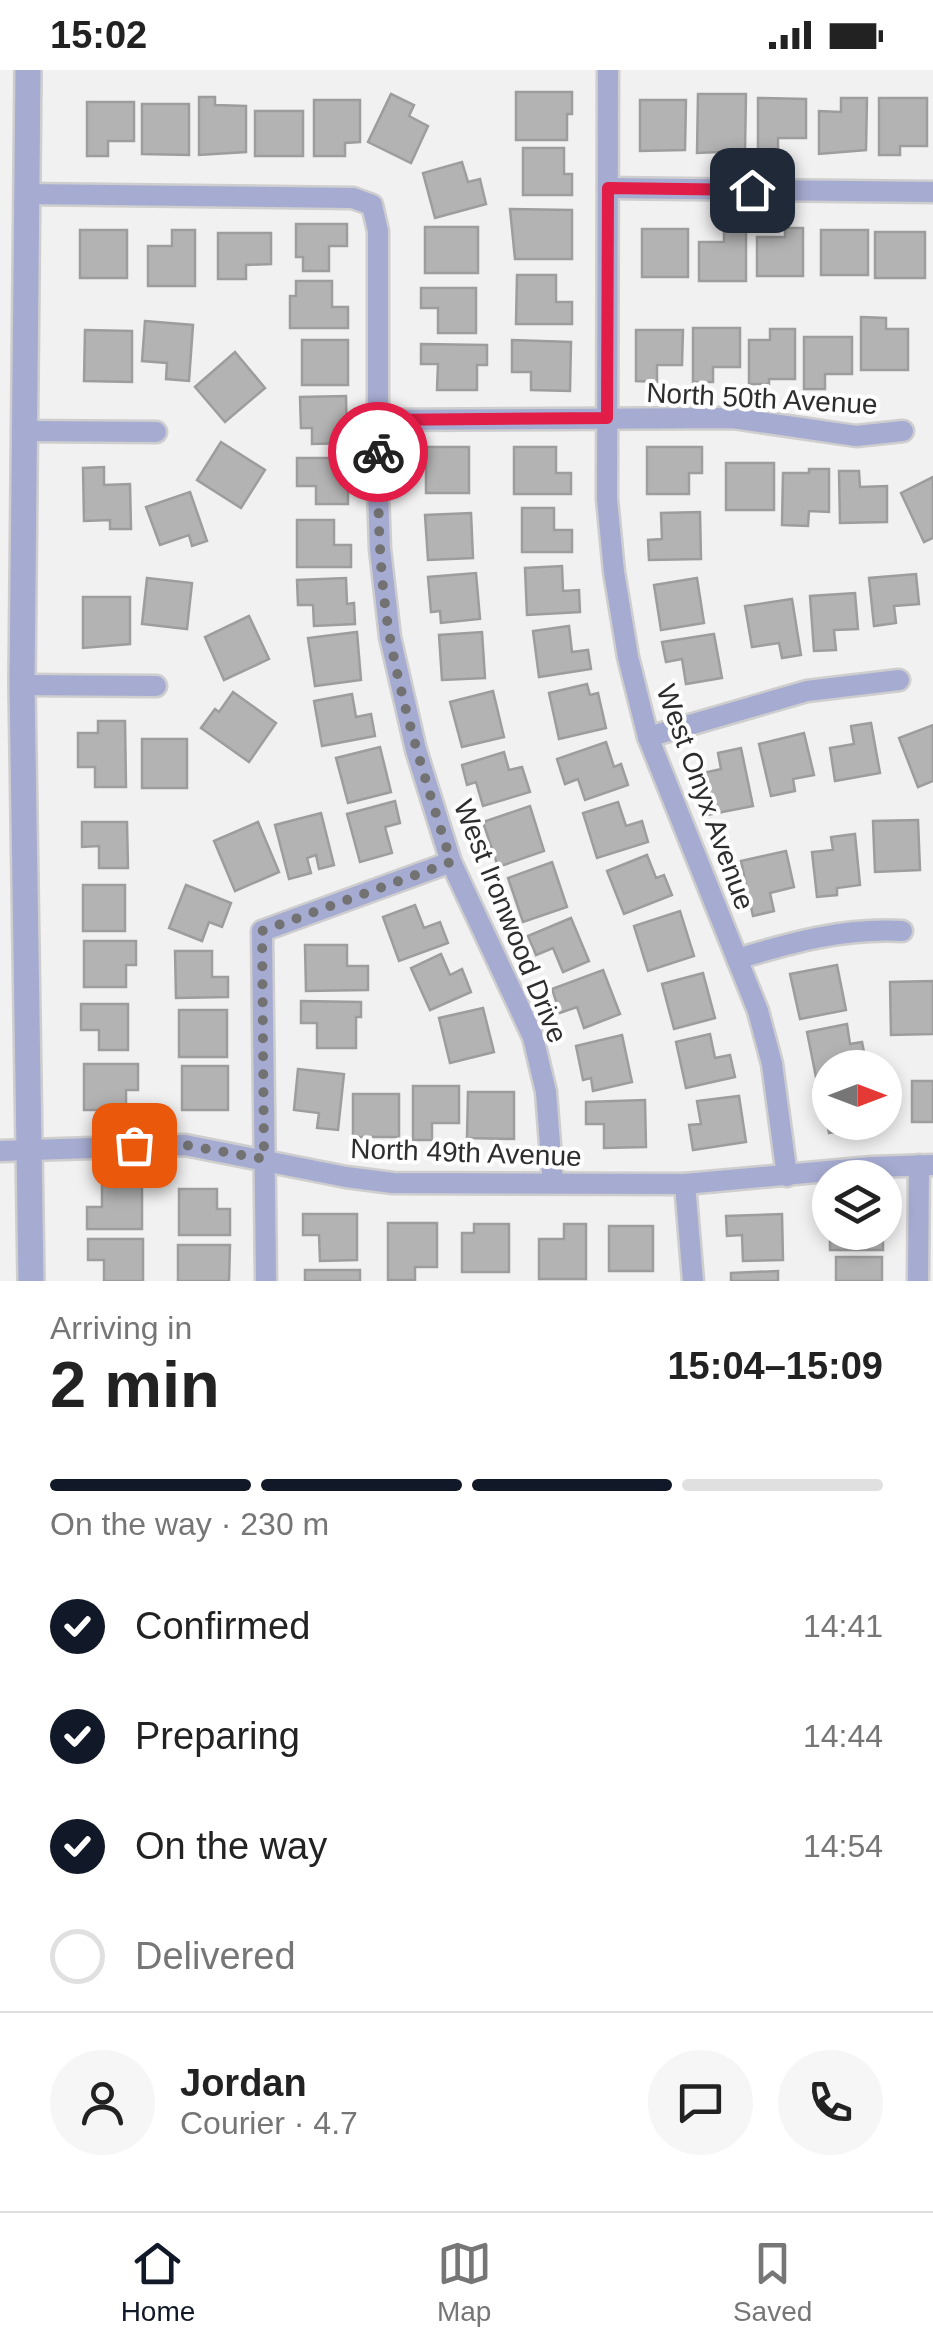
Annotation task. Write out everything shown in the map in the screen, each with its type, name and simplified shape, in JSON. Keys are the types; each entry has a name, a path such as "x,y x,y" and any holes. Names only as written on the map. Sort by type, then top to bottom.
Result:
{"street":[{"path":"28,70 22,684 31,1281"},
{"name":"West Onyx Avenue","path":"608,70 607,499 614,572 628,658 648,737 758,1011 772,1064 787,1176"},
{"path":"608,188 933,192"},
{"name":"West Ironwood Drive","path":"27,194 352,198 372,204 378,230 380,550 390,636 416,750 451,862 533,1037 546,1092 553,1184"},
{"name":"North 50th Avenue","path":"378,420 733,418 856,436 903,431"},
{"path":"26,431 156,432"},
{"path":"648,737 807,691 899,680"},
{"path":"22,684 156,686"},
{"path":"266,1281 262,931 451,862"},
{"path":"738,960 824,934 902,930"},
{"name":"North 49th Avenue","path":"0,1152 185,1145 393,1183 686,1184 926,1165"},
{"path":"918,1281 926,1165"},
{"path":"686,1184 693,1281"}],"building":[{"path":"516,92 572,92 567,140 516,140"},
{"path":"391,94 414,105 409,116 428,126 411,163 368,142"},
{"path":"698,94 746,94 745,151 697,153"},
{"path":"199,97 215,97 215,105 246,106 246,152 199,155"},
{"path":"758,98 806,99 806,138 778,138 778,153 758,153"},
{"path":"841,98 867,98 866,150 819,154 819,111 841,112"},
{"path":"879,98 927,98 927,146 900,146 900,155 879,155"},
{"path":"314,100 360,100 360,142 345,143 345,156 314,156"},
{"path":"640,100 686,100 685,150 640,151"},
{"path":"87,102 134,102 134,141 108,141 108,156 87,156"},
{"path":"142,104 189,104 189,155 142,154"},
{"path":"255,111 303,111 303,156 255,156"},
{"path":"523,148 564,148 564,174 572,174 572,195 523,195"},
{"path":"462,162 468,182 480,179 486,204 435,218 423,173"},
{"path":"510,209 572,210 572,259 515,259"},
{"path":"296,224 347,224 347,246 329,246 329,271 303,271 303,257 296,257"},
{"path":"425,227 478,227 478,273 425,273"},
{"path":"724,227 746,227 746,281 699,281 699,242 724,242"},
{"path":"785,228 803,228 803,276 757,276 757,237 785,237"},
{"path":"642,229 688,229 688,277 642,277"},
{"path":"80,230 127,230 127,278 80,278"},
{"path":"172,230 195,230 195,286 148,286 148,246 172,246"},
{"path":"821,230 868,230 868,275 821,275"},
{"path":"875,232 925,232 925,278 875,278"},
{"path":"218,233 271,233 271,264 246,265 246,279 218,279"},
{"path":"517,275 556,275 556,302 572,302 572,324 516,324"},
{"path":"296,281 332,281 332,307 348,307 348,328 290,328 290,296 296,296"},
{"path":"421,288 476,288 476,333 438,333 438,308 421,308"},
{"path":"861,317 886,318 886,329 908,329 908,370 861,370"},
{"path":"145,321 193,325 189,381 166,379 167,363 142,361"},
{"path":"693,328 740,328 740,367 713,367 713,382 693,382"},
{"path":"770,329 795,329 795,379 749,384 749,340 770,340"},
{"path":"85,330 132,331 132,382 84,381"},
{"path":"636,330 683,330 682,365 657,365 657,382 636,381"},
{"path":"804,337 852,337 852,374 825,374 825,389 804,389"},
{"path":"302,340 348,340 348,385 302,385"},
{"path":"512,340 571,342 570,391 531,390 531,372 512,372"},
{"path":"421,344 487,345 487,365 477,365 477,390 437,390 438,364 421,364"},
{"path":"235,352 265,388 225,422 195,387"},
{"path":"346,396 347,443 312,444 312,428 301,428 300,397"},
{"path":"221,442 265,470 241,508 197,480"},
{"path":"426,447 469,447 469,493 426,493"},
{"path":"514,447 556,447 556,473 571,473 571,494 514,494"},
{"path":"647,447 702,447 702,473 689,473 689,494 647,494"},
{"path":"297,458 348,458 348,504 316,504 316,486 297,486"},
{"path":"726,463 774,463 774,510 726,510"},
{"path":"104,467 104,485 130,484 131,529 110,529 110,520 84,521 83,468"},
{"path":"809,469 829,469 829,512 809,511 808,526 782,525 783,473 809,473"},
{"path":"839,471 859,471 860,487 887,486 887,522 840,523"},
{"path":"933,477 933,538 924,542 901,493"},
{"path":"190,492 207,541 192,546 189,535 160,545 146,507"},
{"path":"522,508 554,508 554,530 572,530 572,552 522,552"},
{"path":"700,512 701,559 649,560 648,540 662,539 661,513"},
{"path":"471,513 473,558 428,560 425,515"},
{"path":"297,520 334,520 334,545 351,545 351,567 297,567"},
{"path":"562,566 563,591 579,590 580,612 527,615 525,568"},
{"path":"476,573 480,619 441,623 440,611 431,612 428,577"},
{"path":"916,574 919,604 894,606 896,623 874,626 869,578"},
{"path":"147,578 192,583 187,629 142,624"},
{"path":"346,578 347,604 354,603 355,624 314,626 313,605 298,605 297,580"},
{"path":"697,578 704,623 661,630 654,585"},
{"path":"855,593 858,629 834,630 836,650 814,651 810,596"},
{"path":"83,597 130,597 130,644 83,648"},
{"path":"792,599 801,655 782,658 779,643 752,647 745,606"},
{"path":"249,616 269,659 224,680 205,637"},
{"path":"569,626 572,652 588,650 591,669 539,677 533,631"},
{"path":"357,632 361,680 315,686 308,638"},
{"path":"482,632 485,678 442,680 439,635"},
{"path":"714,634 722,678 686,684 682,659 666,662 662,642"},
{"path":"587,684 590,695 598,693 606,728 559,739 549,693"},
{"path":"493,691 504,737 462,747 450,702"},
{"path":"233,692 276,723 249,762 201,728"},
{"path":"352,694 356,717 371,714 375,736 322,746 314,701"},
{"path":"98,721 125,721 126,787 95,787 95,767 78,767 78,733 98,733"},
{"path":"871,723 880,773 835,781 830,748 854,744 851,726"},
{"path":"933,725 933,781 918,787 899,738"},
{"path":"804,733 814,775 793,779 795,791 771,796 759,744"},
{"path":"142,739 187,739 187,788 142,788"},
{"path":"606,742 614,767 621,764 628,785 585,800 578,779 565,784 557,759"},
{"path":"380,747 391,792 348,803 336,758"},
{"path":"741,748 753,806 707,815 699,774 721,769 718,753"},
{"path":"504,752 509,770 522,767 530,792 483,806 476,782 467,785 462,765"},
{"path":"395,801 400,823 385,827 392,853 360,862 347,814"},
{"path":"618,802 626,826 642,821 648,842 597,858 583,813"},
{"path":"530,806 544,851 498,867 483,822"},
{"path":"321,813 334,865 319,869 316,855 307,858 311,873 289,879 275,825"},
{"path":"918,820 920,870 875,872 873,821"},
{"path":"82,822 127,822 128,868 99,868 99,846 82,847"},
{"path":"258,822 279,872 235,891 214,841"},
{"path":"855,834 860,885 837,888 837,895 817,897 812,852 833,850 831,837"},
{"path":"786,851 794,887 770,893 774,911 753,916 741,861"},
{"path":"647,855 656,878 664,875 672,895 624,914 607,871"},
{"path":"552,862 567,907 523,922 508,878"},
{"path":"83,885 125,885 125,931 83,931"},
{"path":"186,885 231,903 222,927 209,922 202,941 169,928"},
{"path":"415,905 424,928 440,922 448,943 399,961 383,917"},
{"path":"680,911 694,956 648,971 634,926"},
{"path":"571,918 589,961 563,972 553,948 536,955 528,936"},
{"path":"84,941 136,941 136,965 126,965 126,987 84,987"},
{"path":"305,945 347,945 347,966 368,966 368,990 306,991"},
{"path":"175,951 212,951 212,977 228,977 228,997 176,998"},
{"path":"441,954 450,975 462,969 471,992 430,1010 411,968"},
{"path":"837,965 846,1010 800,1019 790,974"},
{"path":"603,970 620,1014 584,1028 577,1007 560,1013 552,989"},
{"path":"703,973 715,1018 674,1029 662,984"},
{"path":"933,981 933,1034 891,1035 890,982"},
{"path":"301,1001 361,1002 361,1017 356,1017 356,1048 317,1048 317,1023 301,1023"},
{"path":"81,1004 128,1004 128,1050 99,1050 99,1030 81,1030"},
{"path":"483,1008 494,1052 450,1063 439,1018"},
{"path":"179,1010 227,1010 227,1057 179,1057"},
{"path":"847,1024 850,1044 862,1042 864,1050 812,1050 812,1057 807,1032"},
{"path":"710,1034 715,1058 730,1055 735,1077 686,1088 676,1042"},
{"path":"622,1035 632,1082 593,1091 591,1078 583,1080 576,1046"},
{"path":"84,1064 138,1064 138,1090 126,1090 126,1110 84,1110"},
{"path":"182,1066 228,1066 228,1110 182,1110"},
{"path":"298,1069 344,1074 338,1130 317,1128 319,1113 294,1110"},
{"path":"912,1081 933,1081 933,1122 912,1122"},
{"path":"413,1086 459,1086 459,1123 432,1123 432,1140 413,1140"},
{"path":"468,1092 514,1092 514,1139 467,1138"},
{"path":"353,1094 399,1094 399,1137 353,1137"},
{"path":"739,1096 746,1142 693,1150 689,1125 701,1124 697,1101"},
{"path":"645,1100 646,1147 604,1148 604,1124 586,1124 586,1102"},
{"path":"102,1180 142,1180 142,1229 87,1229 87,1207 102,1207"},
{"path":"179,1189 217,1189 217,1209 230,1209 230,1235 179,1235"},
{"path":"303,1214 357,1214 357,1260 320,1261 319,1235 303,1235"},
{"path":"782,1214 783,1260 743,1261 742,1235 727,1236 726,1216"},
{"path":"388,1223 437,1223 437,1267 415,1267 415,1280 388,1280"},
{"path":"474,1224 509,1224 509,1272 462,1272 462,1233 474,1233"},
{"path":"564,1224 586,1224 586,1279 539,1279 539,1239 564,1239"},
{"path":"609,1226 653,1226 653,1271 609,1271"},
{"path":"88,1239 143,1239 143,1281 104,1281 104,1260 88,1260"},
{"path":"178,1245 230,1245 229,1281 178,1281"},
{"path":"836,1257 882,1257 882,1281 836,1281"},
{"path":"305,1270 360,1270 360,1281 305,1281"},
{"path":"778,1271 778,1281 731,1281 731,1273"}],"way so far":[{"path":"134,1145 185,1145 264,1159 262,931 451,862 416,750 390,636 380,550 378,452"}],"route":[{"path":"378,452 378,420 607,418 608,188 752,190"}]}
